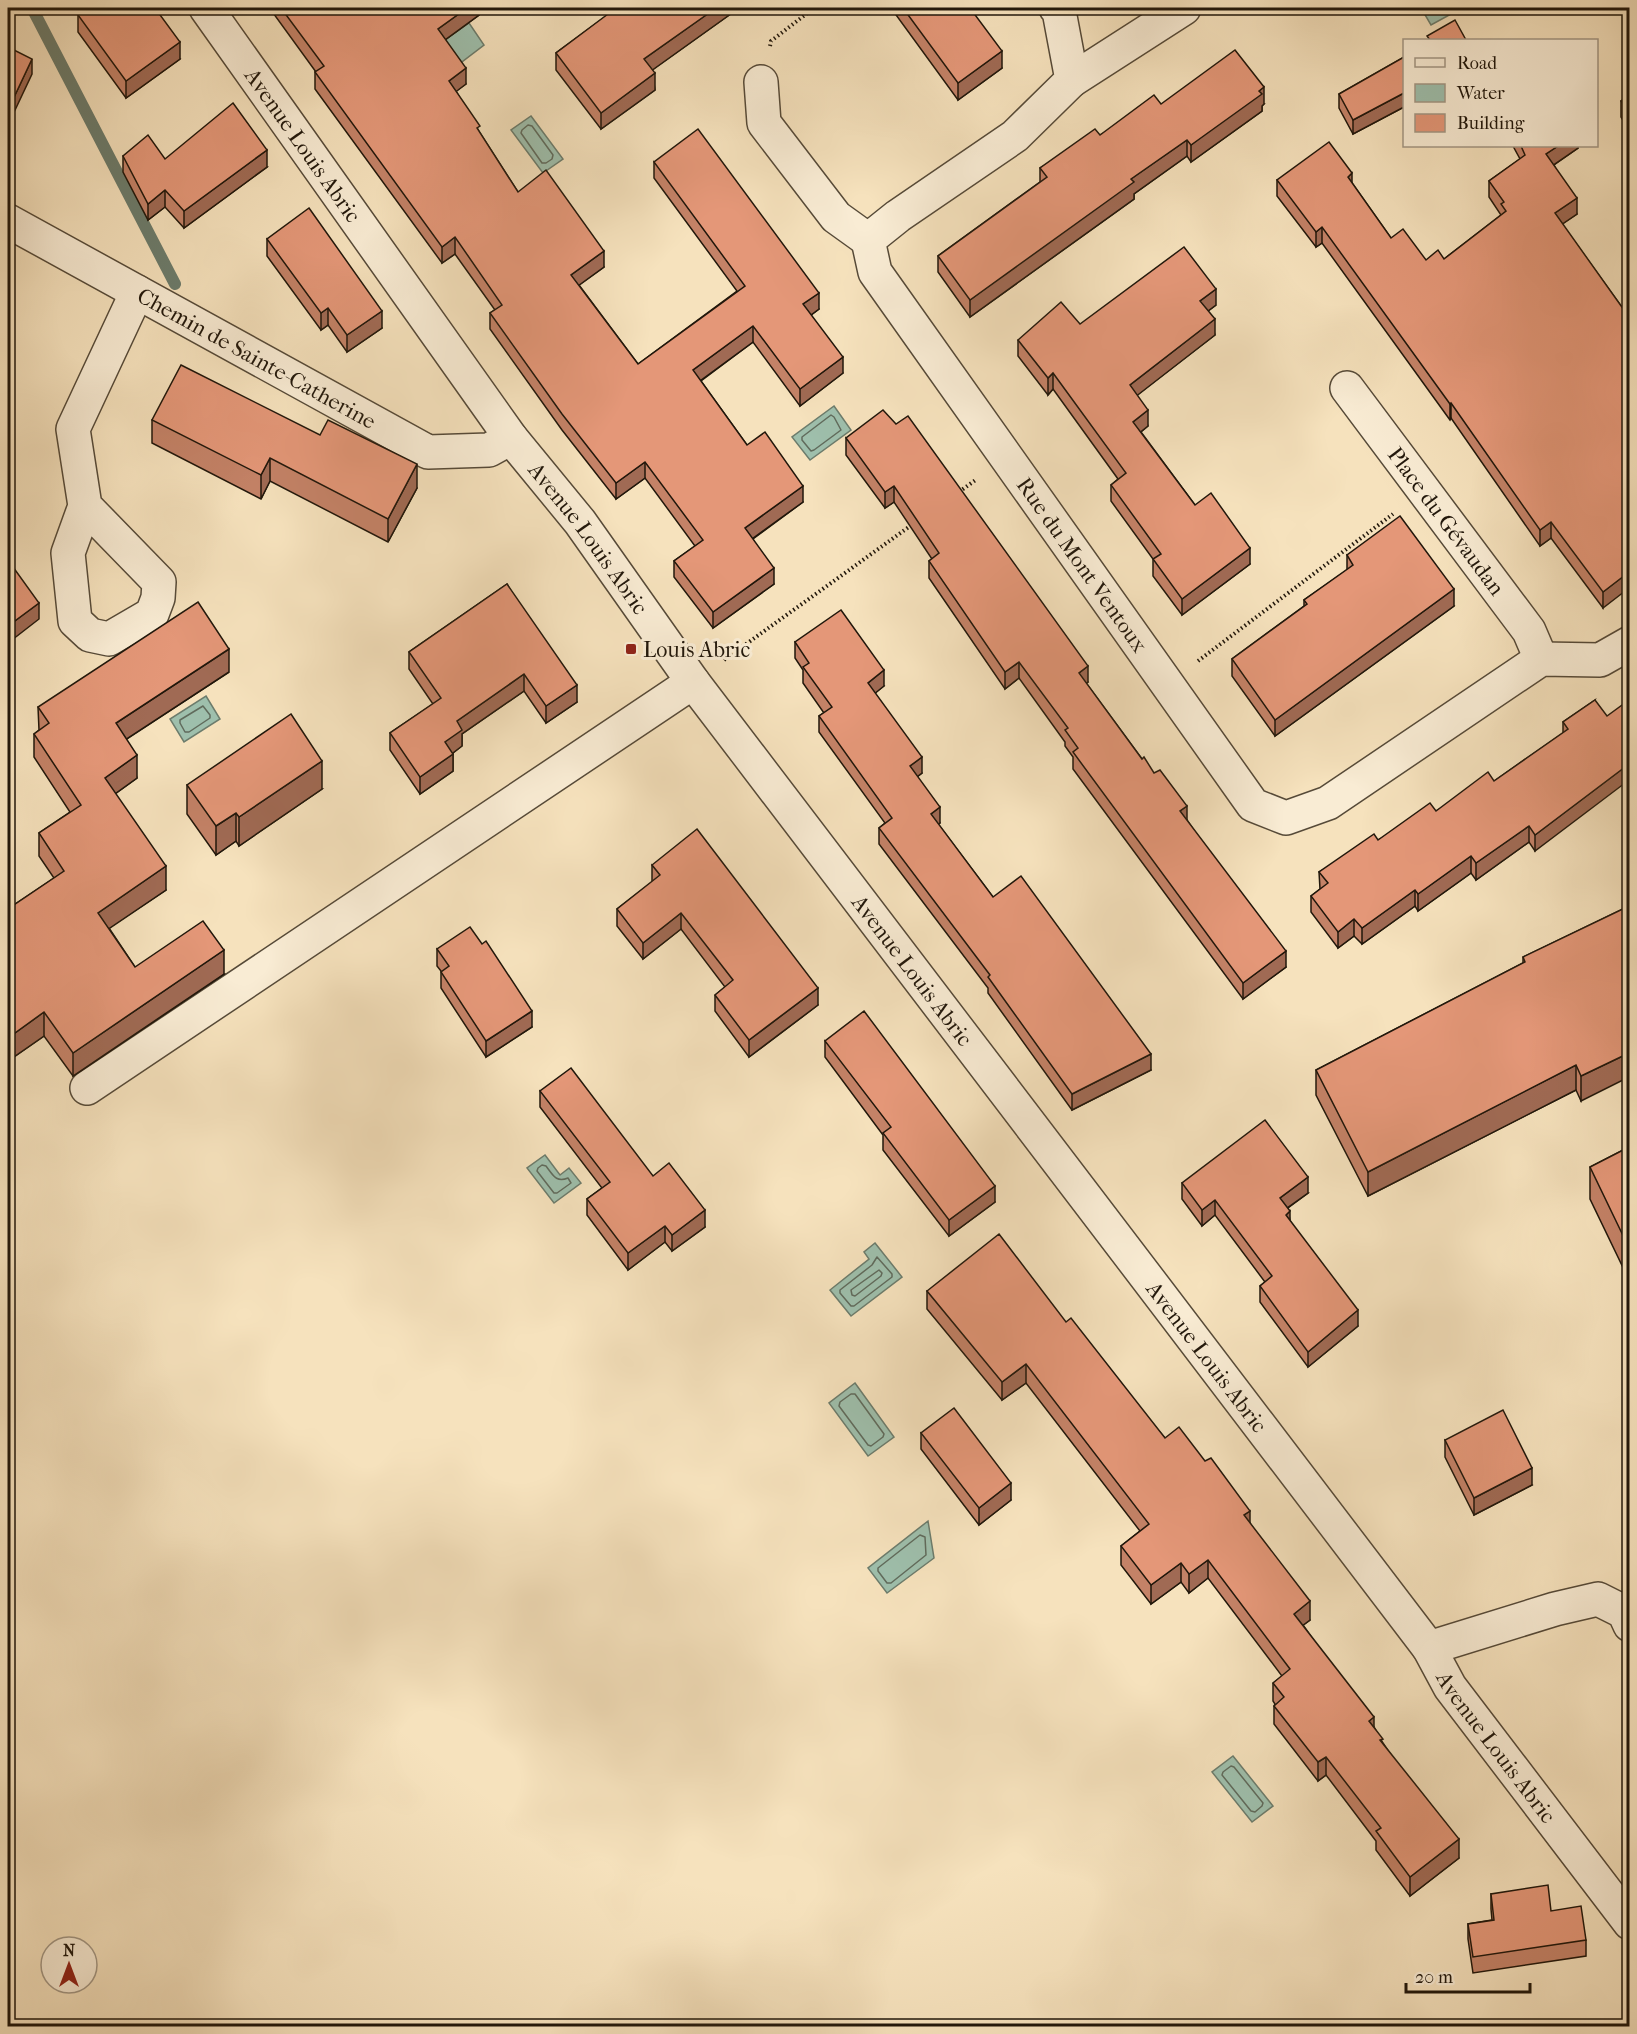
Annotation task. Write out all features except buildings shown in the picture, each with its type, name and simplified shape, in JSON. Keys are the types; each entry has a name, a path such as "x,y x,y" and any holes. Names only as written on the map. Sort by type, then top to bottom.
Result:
{"street":[{"name":"Avenue Louis Abric","path":"206,8 511,438 580,522 693,682 1429,1648 1449,1687 1629,1923"},
{"path":"1056,8 1059,12 1072,80"},
{"path":"761,82 764,123 836,217 868,240 898,216 1015,136 1072,80 1184,8"},
{"name":"Chemin de Sainte-Catherine","path":"8,221 428,452 489,450 511,438"},
{"name":"Rue du Mont Ventoux","path":"868,240 875,272 1253,805 1286,818 1328,803 1541,659"},
{"path":"85,506 73,429 137,292"},
{"name":"Place du Gévaudan","path":"1347,388 1422,492 1529,631 1541,659"},
{"path":"1541,659 1600,660 1629,643"},
{"path":"87,1089 693,682"},
{"path":"1429,1648 1555,1609 1598,1599 1624,1612 1629,1625"}],"path":[{"path":"761,82 771,41 814,8"},
{"path":"950,498 1007,458"},
{"path":"1168,683 1422,492"},
{"path":"693,682 921,519"}],"water":[{"path":"1421,8 1462,8 1431,25"},
{"path":"469,23 484,45 450,71 425,54"},
{"path":"531,116 563,159 543,173 511,130"},
{"path":"834,406 851,430 810,460 792,437"},
{"path":"206,696 220,719 184,742 170,719"},
{"path":"545,1155 560,1175 569,1168 581,1183 554,1203 527,1168"},
{"path":"875,1243 902,1277 851,1316 830,1290 869,1259 864,1252"},
{"path":"855,1383 894,1437 868,1456 829,1403"},
{"path":"928,1521 934,1558 887,1593 868,1568"},
{"path":"1233,1756 1273,1806 1252,1822 1212,1772"}],"waterway":[{"path":"32,8 175,284"}],"place":[{"name":"Louis Abric","path":"631,649"}]}
